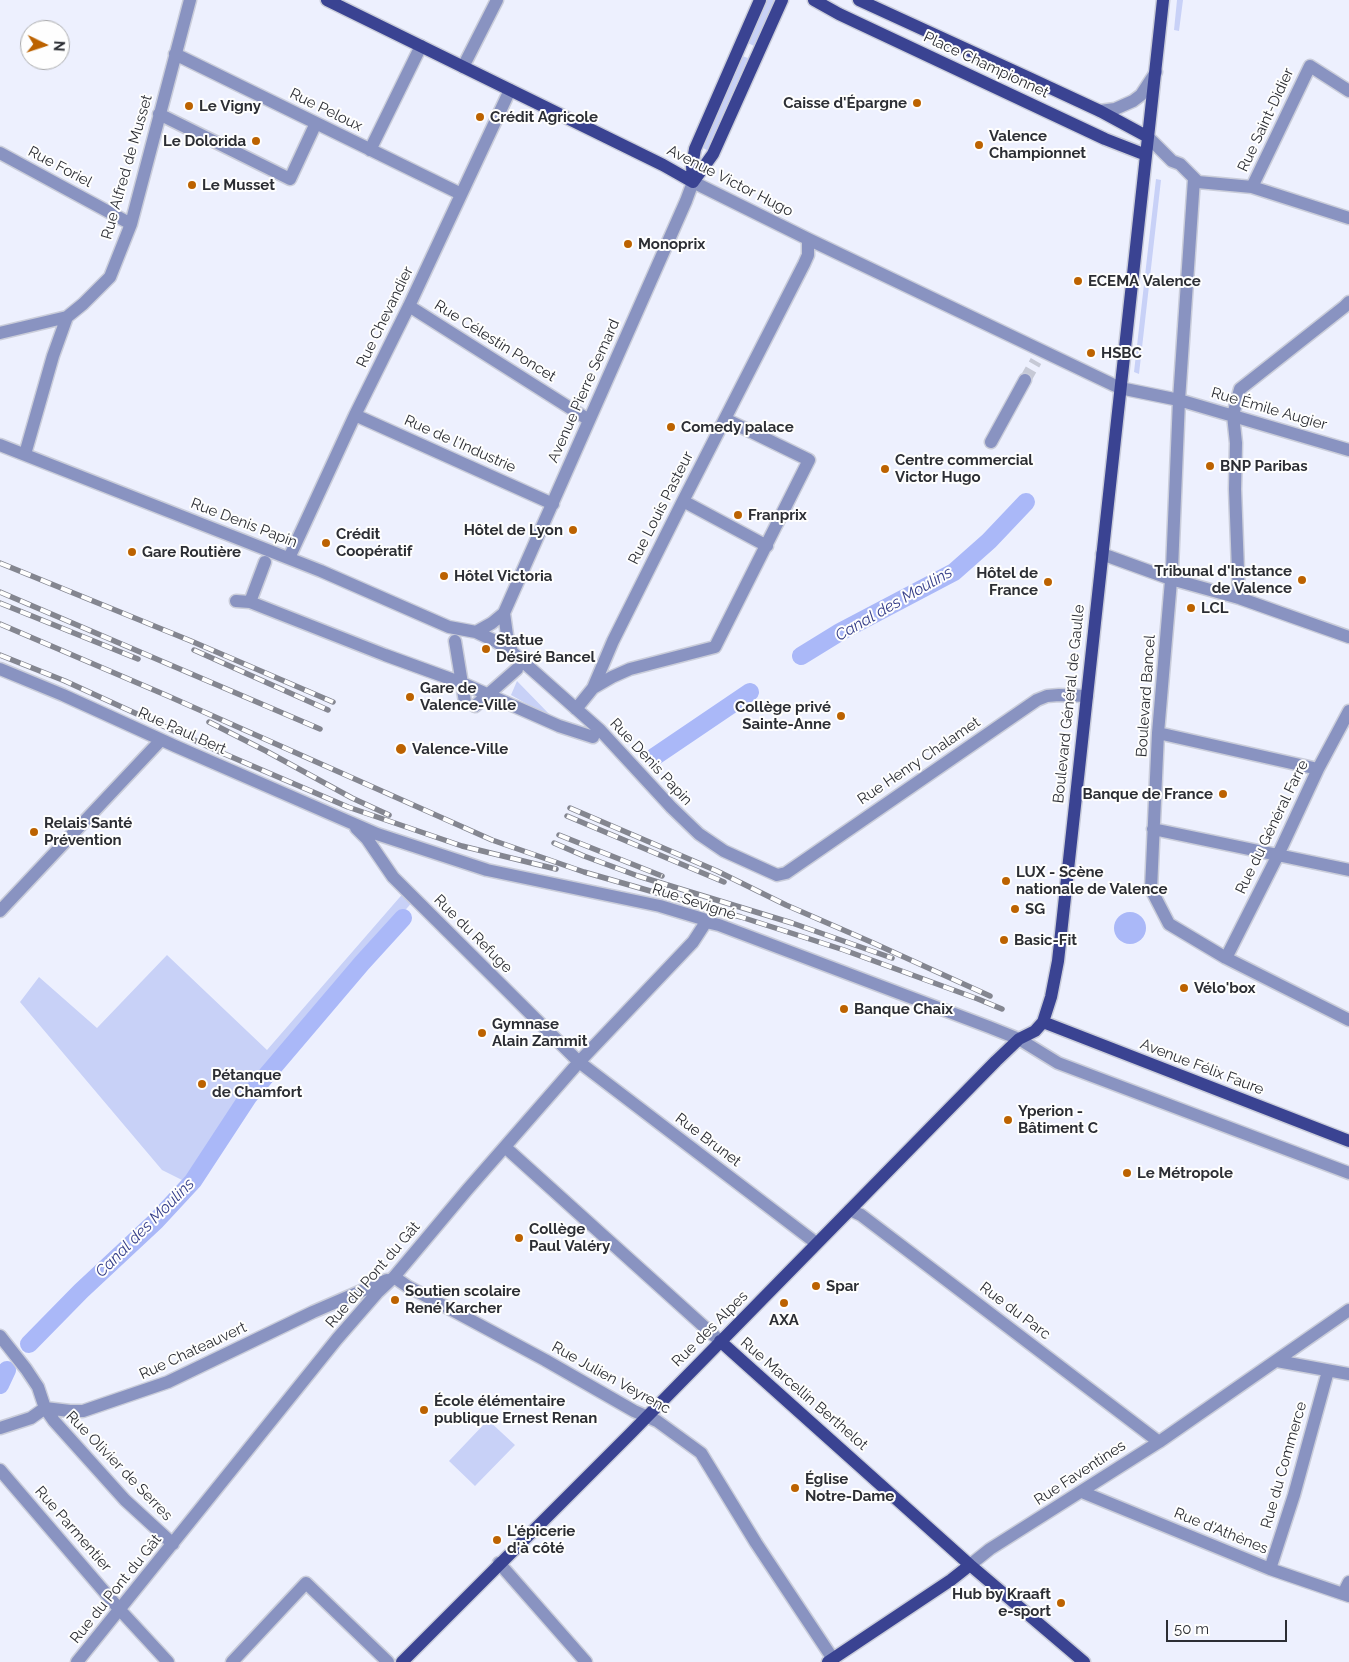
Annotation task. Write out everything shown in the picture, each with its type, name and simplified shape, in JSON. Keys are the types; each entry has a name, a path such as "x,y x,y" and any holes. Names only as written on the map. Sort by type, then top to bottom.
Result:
{"main road":[{"name":"Avenue Victor Hugo","path":"327,0 667,167 693,182"},
{"path":"693,182 692,166 695,149 760,0"},
{"path":"693,182 713,154 782,0"},
{"name":"Place Championnet","path":"814,0 1119,146 1146,155"},
{"name":"Place Championnet","path":"859,0 1100,111 1148,136"},
{"name":"Boulevard Général de Gaulle","path":"1044,1022 1058,961 1163,0"},
{"name":"Rue des Alpes","path":"402,1662 1019,1039 1035,1031 1044,1022"},
{"name":"Avenue Félix Faure","path":"1044,1022 1349,1141"},
{"name":"Rue Marcellin Berthelot","path":"720,1341 970,1564 1084,1662"},
{"name":"Rue Faventines","path":"830,1660 951,1580 970,1564"}],"street":[{"name":"Rue Alfred de Musset","path":"0,333 66,317 83,304 110,277 131,224 190,0"},
{"path":"463,67 497,0"},
{"path":"370,150 421,46"},
{"name":"Rue Peloux","path":"176,54 461,194"},
{"name":"Rue Saint-Didier","path":"1252,187 1310,66 1349,91"},
{"path":"1100,111 1115,109 1133,101 1141,95 1156,72"},
{"name":"Rue Chevandier","path":"289,558 510,90"},
{"path":"159,114 290,179 316,123"},
{"path":"1148,136 1172,160 1180,164 1194,179 1202,183 1252,187 1349,218"},
{"name":"Rue Foriel","path":"0,152 131,224"},
{"name":"Boulevard Bancel","path":"1194,179 1179,400 1172,579 1158,733 1151,889 1169,924 1226,958 1349,1020"},
{"name":"Avenue Victor Hugo","path":"693,182 1039,355 1120,388"},
{"name":"Avenue Pierre Semard","path":"504,613 693,182"},
{"name":"Rue Louis Pasteur","path":"576,709 593,688 613,641 804,264 808,255 808,239"},
{"name":"Rue Célestin Poncet","path":"409,306 589,420"},
{"path":"1239,598 1235,489 1236,443 1233,416 1240,390 1347,309"},
{"path":"25,454 66,317"},
{"path":"991,442 1025,380"},
{"name":"Rue Émile Augier","path":"1120,388 1179,400 1349,450"},
{"name":"Rue de l'Industrie","path":"355,415 553,504"},
{"path":"593,688 630,669 715,647 767,546 809,460 725,419"},
{"name":"Rue Denis Papin","path":"0,445 289,558 449,627 476,632 495,641 512,652 600,730 670,807 699,834 724,851 777,875"},
{"path":"683,501 767,546"},
{"path":"1102,554 1172,579 1239,598 1349,637"},
{"path":"250,602 265,562"},
{"path":"236,601 250,602 462,683 559,726 593,737"},
{"path":"476,632 492,623 504,613"},
{"path":"504,613 512,652"},
{"path":"455,640 462,683 470,704 488,694 517,669"},
{"name":"Rue Paul Bert","path":"0,669 63,695 351,823"},
{"name":"Rue Henry Chalamet","path":"777,875 786,872 1037,700 1047,696 1059,695 1087,696"},
{"name":"Rue du Général Farre","path":"1226,958 1278,855 1318,769 1349,711"},
{"path":"1158,733 1318,769"},
{"path":"0,911 161,740"},
{"name":"Rue Sevigné","path":"351,823 377,834 478,868 660,906 719,925 1019,1039 1058,1063 1349,1173"},
{"name":"Rue du Refuge","path":"351,823 367,839 393,877 579,1062"},
{"path":"1153,829 1349,870"},
{"name":"Rue du Pont du Gât","path":"77,1662 337,1339 377,1293 394,1277 579,1062 694,942 706,922"},
{"name":"Rue Brunet","path":"579,1062 816,1243"},
{"name":"Rue Marcellin Berthelot","path":"505,1148 720,1341"},
{"name":"Rue du Parc","path":"850,1210 861,1215 1159,1442"},
{"name":"Rue Chateauvert","path":"45,1408 70,1411 83,1410 168,1382 313,1312 394,1277"},
{"name":"Rue Julien Veyrenc","path":"394,1277 406,1286 545,1360 634,1411 657,1420 701,1453 830,1660"},
{"name":"Rue Faventines","path":"970,1564 990,1549 1159,1442 1349,1310"},
{"name":"Rue Olivier de Serres","path":"0,1336 34,1381 45,1408 54,1421 125,1500 173,1544"},
{"path":"1277,1361 1349,1374"},
{"name":"Rue du Commerce","path":"1270,1569 1294,1495 1328,1370"},
{"path":"0,1428 31,1418 45,1408"},
{"name":"Rue Parmentier","path":"0,1470 120,1610 168,1662"},
{"name":"Rue d'Athènes","path":"1082,1492 1270,1569 1346,1595"},
{"path":"499,1563 586,1662"},
{"path":"1346,1595 1349,1582"},
{"path":"232,1662 306,1583 388,1662"}],"shaded area":[{"path":"766,0 775,0 754,46 748,43"},
{"path":"1177,0 1183,0 1179,31 1174,30"},
{"path":"742,56 748,58 707,150 703,148"},
{"path":"1156,179 1161,180 1139,374 1134,372"},
{"path":"517,681 555,720 511,695"},
{"path":"406,890 415,899 272,1061 184,1181 162,1170 20,1002 39,977 97,1028 167,955 267,1050"},
{"path":"488,1420 515,1445 475,1486 449,1461"}],"water":[{"path":"1130,912 1136,913 1141,917 1145,922 1145,934 1141,939 1136,943 1130,944 1124,943 1119,939 1115,934 1114,928 1115,922 1119,917 1124,913"}],"waterway":[{"name":"Canal des Moulins","path":"801,656 840,632 954,572 989,541 1026,502"},
{"name":"Canal des Moulins","path":"654,757 750,692"},
{"name":"Canal des Moulins","path":"29,1344 81,1291 156,1221 193,1181 248,1097 362,963 403,918"},
{"name":"Canal des Moulins","path":"0,1385 7,1370"}],"tunnel":[{"path":"1025,380 1036,361"}],"railway":[{"path":"0,563 191,641 333,702"},
{"path":"0,592 320,729"},
{"path":"0,603 138,659"},
{"path":"0,624 168,696 492,840 584,872 741,917 844,950 1002,1009"},
{"path":"194,650 328,710"},
{"path":"0,655 65,681 220,752 348,807 462,846 556,869"},
{"path":"209,722 352,798 389,815"},
{"path":"570,808 717,871 786,905 990,996"},
{"path":"567,816 724,882"},
{"path":"559,835 662,876"},
{"path":"554,843 638,876 792,923 892,958"}],"place":[{"name":"Caisse d'Épargne","path":"917,103"},
{"name":"Le Vigny","path":"189,106"},
{"name":"Crédit Agricole","path":"480,117"},
{"name":"Le Dolorida","path":"256,141"},
{"name":"Valence Championnet","path":"979,145"},
{"name":"Le Musset","path":"192,185"},
{"name":"Monoprix","path":"628,244"},
{"name":"ECEMA Valence","path":"1078,281"},
{"name":"HSBC","path":"1091,353"},
{"name":"Comedy palace","path":"671,427"},
{"name":"BNP Paribas","path":"1210,466"},
{"name":"Centre commercial Victor Hugo","path":"885,469"},
{"name":"Franprix","path":"738,515"},
{"name":"Hôtel de Lyon","path":"573,530"},
{"name":"Crédit Coopératif","path":"326,543"},
{"name":"Gare Routière","path":"132,552"},
{"name":"Hôtel Victoria","path":"444,576"},
{"name":"Tribunal d'Instance de Valence","path":"1302,580"},
{"name":"Hôtel de France","path":"1048,582"},
{"name":"LCL","path":"1191,608"},
{"name":"Statue Désiré Bancel","path":"486,649"},
{"name":"Gare de Valence-Ville","path":"410,697"},
{"name":"Collège privé Sainte-Anne","path":"841,716"},
{"name":"Valence-Ville","path":"401,749"},
{"name":"Banque de France","path":"1223,794"},
{"name":"Relais Santé Prévention","path":"34,832"},
{"name":"LUX - Scène nationale de Valence","path":"1006,881"},
{"name":"SG","path":"1015,909"},
{"name":"Basic-Fit","path":"1004,940"},
{"name":"Vélo'box","path":"1184,988"},
{"name":"Banque Chaix","path":"844,1009"},
{"name":"Gymnase Alain Zammit","path":"482,1033"},
{"name":"Pétanque de Chamfort","path":"202,1084"},
{"name":"Yperion - Bâtiment C","path":"1008,1120"},
{"name":"Le Métropole","path":"1127,1173"},
{"name":"Collège Paul Valéry","path":"519,1238"},
{"name":"Spar","path":"816,1286"},
{"name":"Soutien scolaire René Karcher","path":"395,1300"},
{"name":"AXA","path":"784,1303"},
{"name":"École élémentaire publique Ernest Renan","path":"424,1410"},
{"name":"Église Notre-Dame","path":"795,1488"},
{"name":"L'épicerie d'à côté","path":"497,1540"},
{"name":"Hub by Kraaft e-sport","path":"1061,1603"}]}
